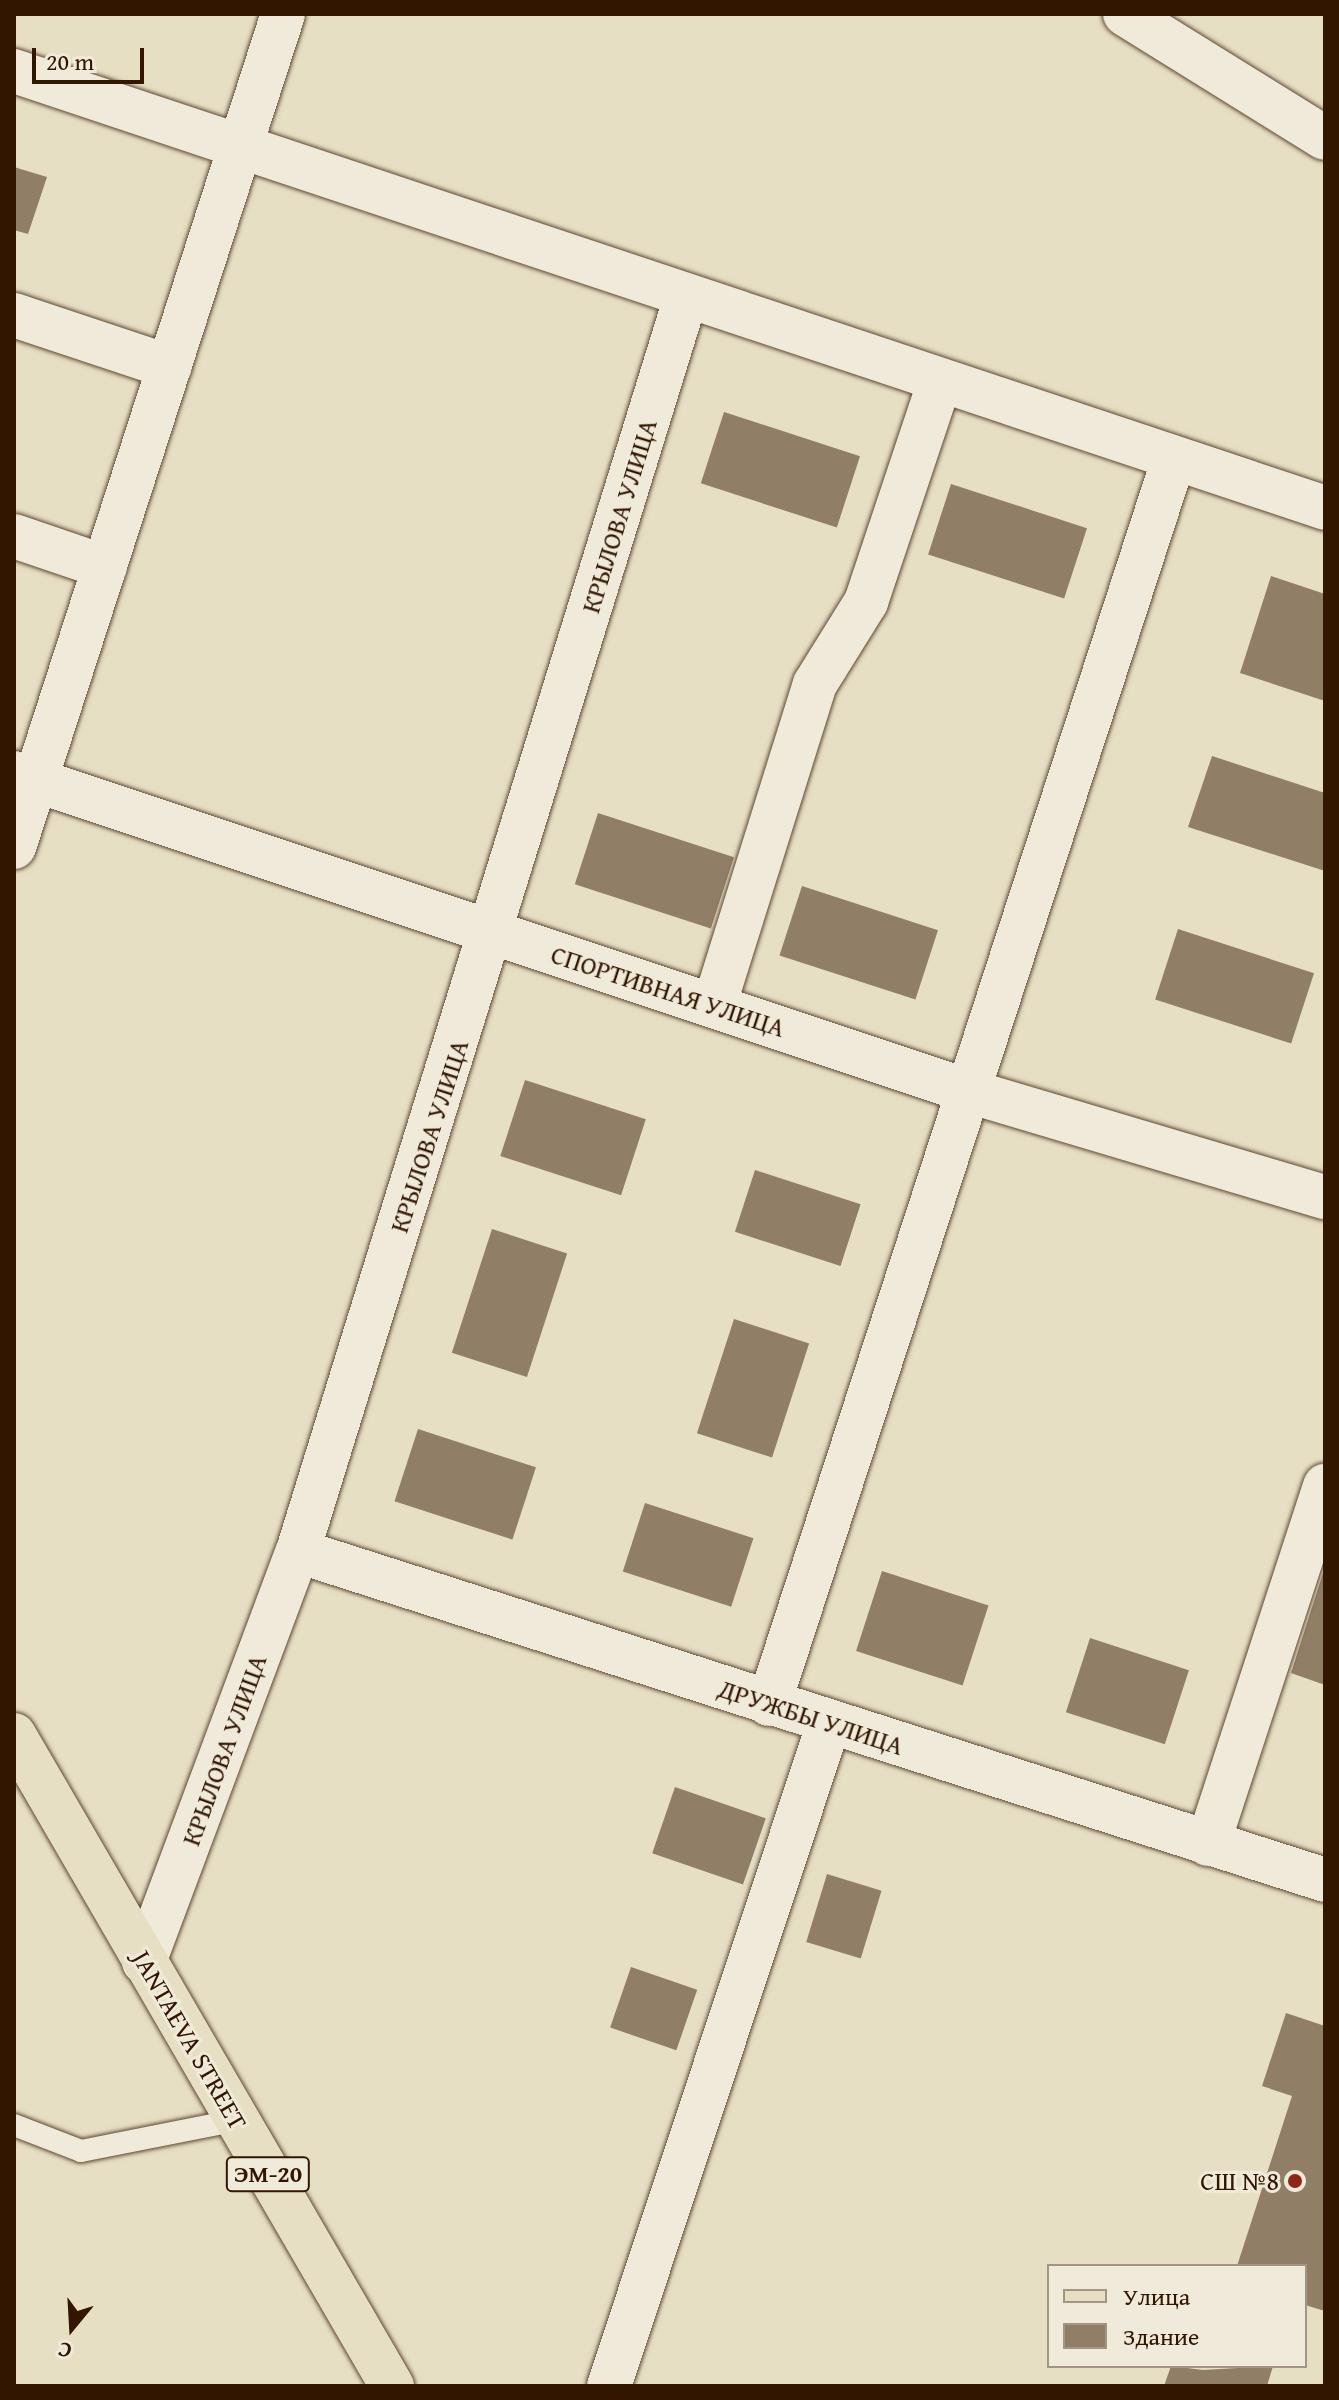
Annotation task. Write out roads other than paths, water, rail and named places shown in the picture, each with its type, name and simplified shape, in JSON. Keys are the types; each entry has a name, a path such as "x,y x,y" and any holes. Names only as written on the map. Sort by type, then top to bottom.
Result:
{"main road":[{"name":"JANTAEVA STREET","path":"14,1735 392,2386"}],"street":[{"path":"14,847 25,776 105,567 283,14"},
{"path":"1125,14 1325,138"},
{"path":"14,71 685,300 1325,508"},
{"name":"КРЫЛОВА УЛИЦА","path":"144,1962 298,1551 494,932 685,300"},
{"path":"14,315 170,367"},
{"path":"714,1006 815,684 866,602 939,384"},
{"path":"769,1704 965,1090 1173,461"},
{"path":"14,536 105,567"},
{"name":"СПОРТИВНАЯ УЛИЦА","path":"25,776 965,1090 1325,1197"},
{"path":"1208,1844 1325,1486"},
{"name":"ДРУЖБЫ УЛИЦА","path":"298,1551 1325,1880"},
{"path":"609,2386 829,1723"}],"lane":[{"path":"14,2125 81,2151 237,2120"}],"place":[{"name":"СШ №8","path":"1295,2181"}]}
